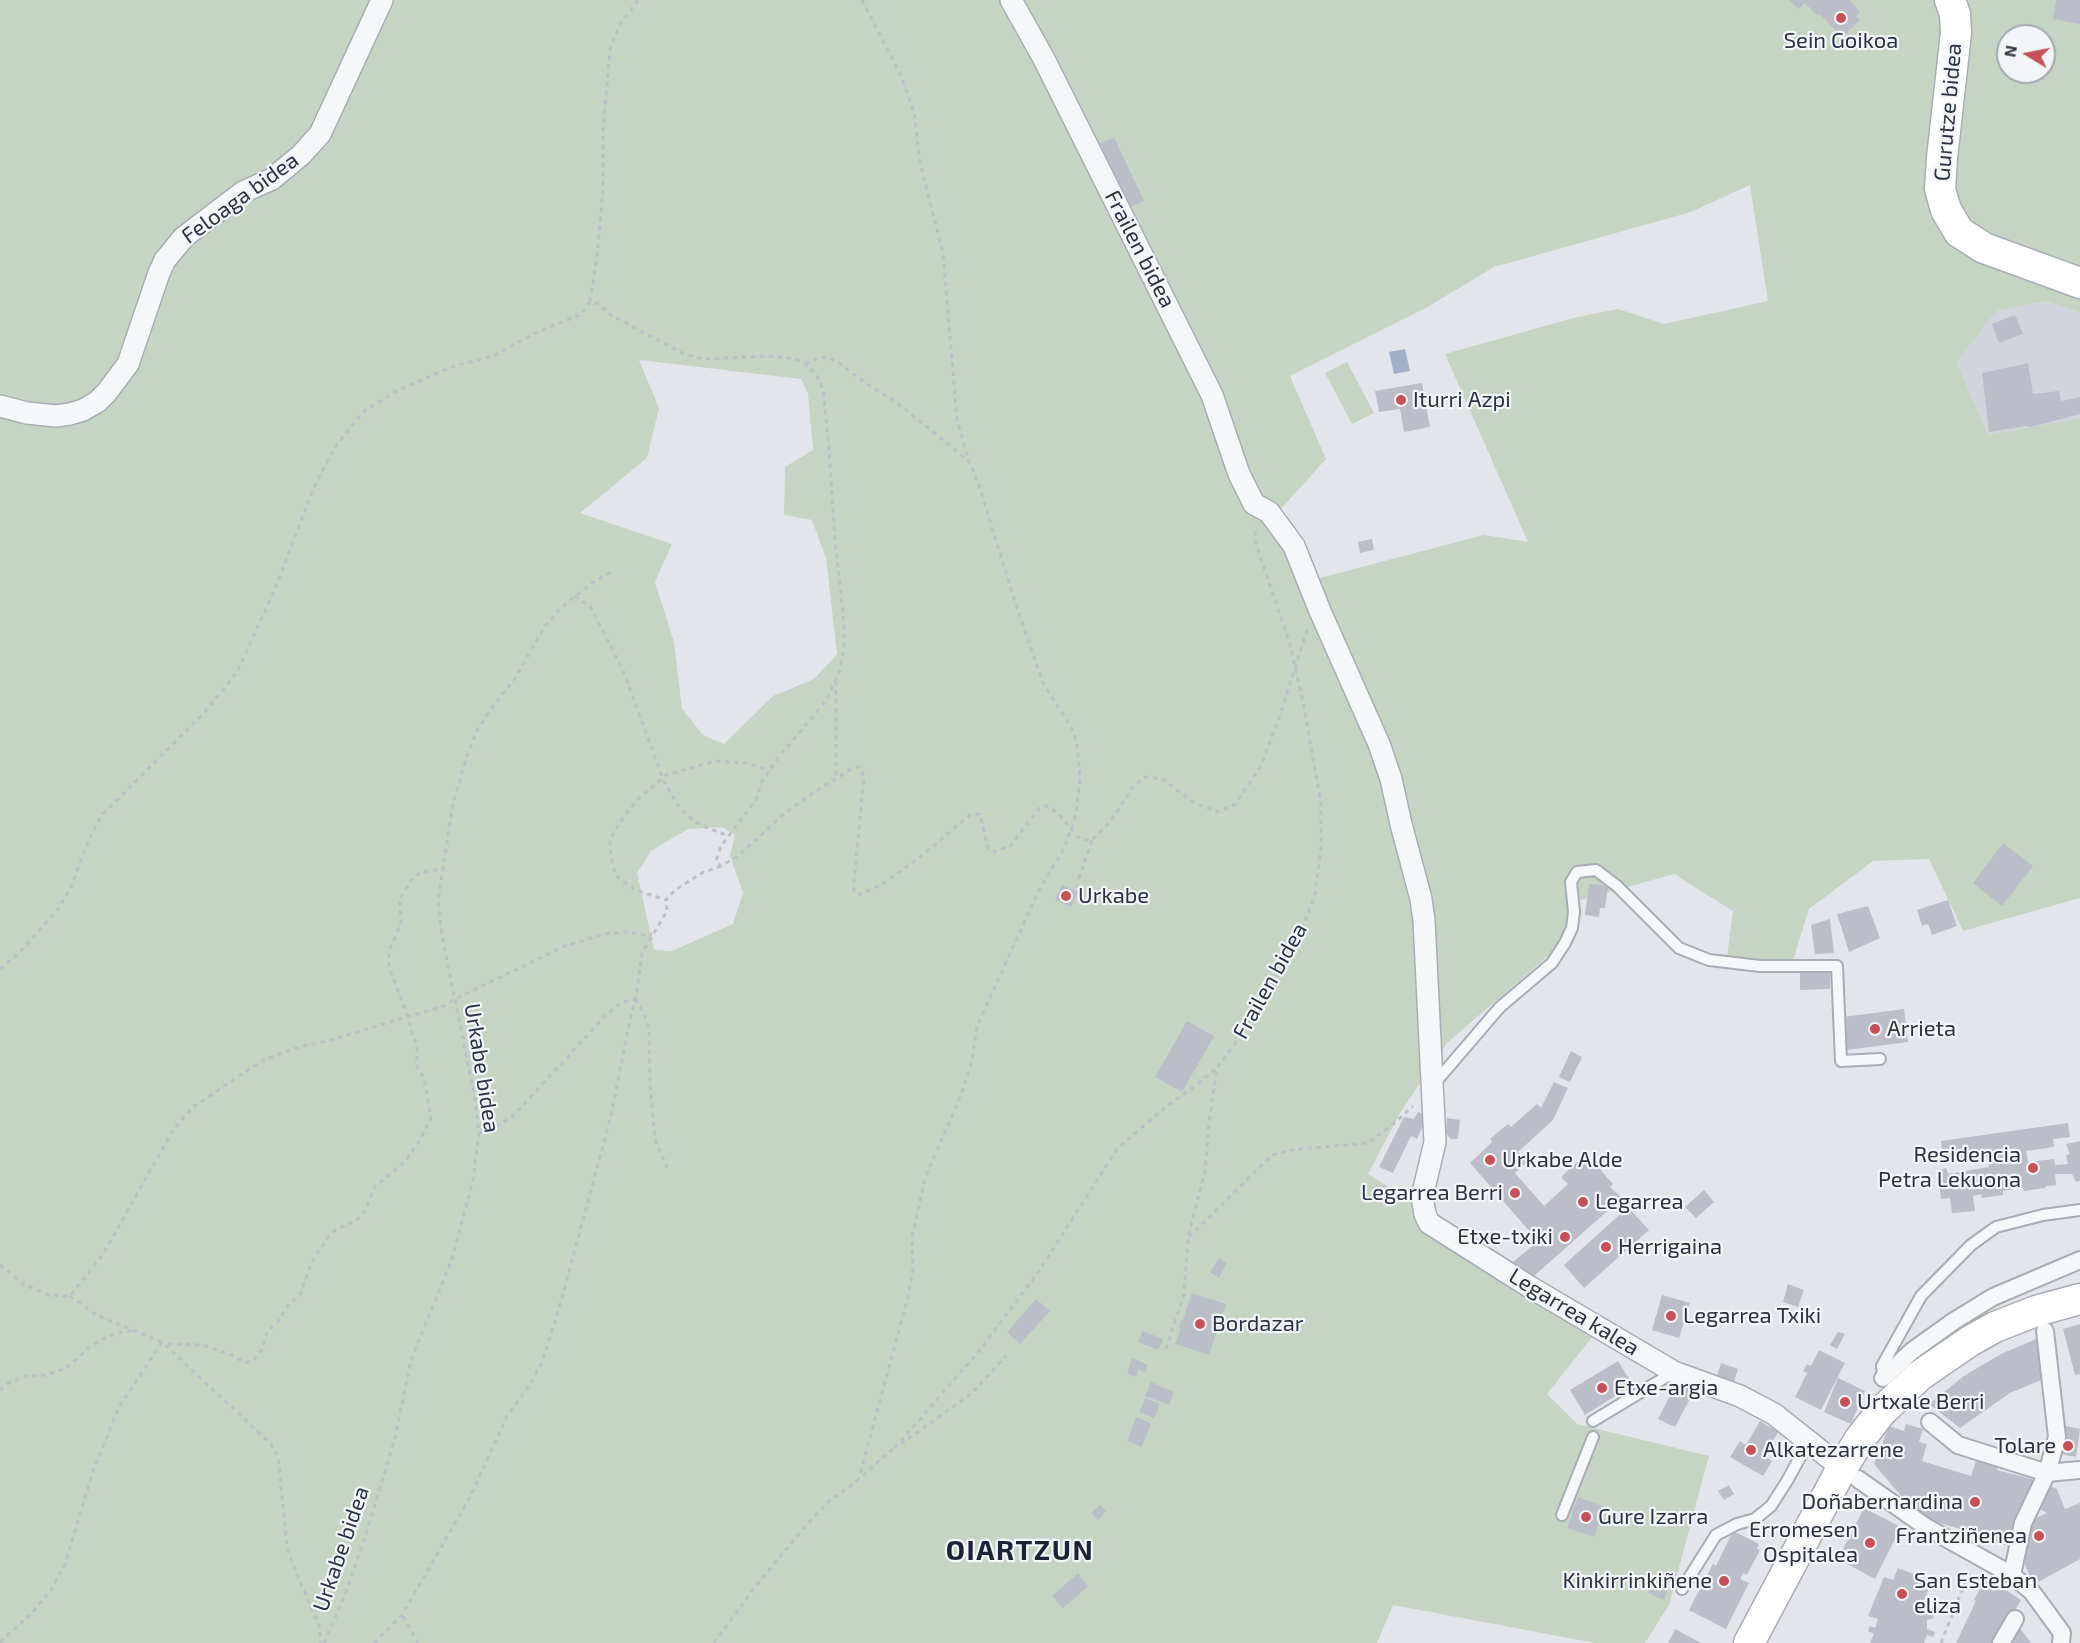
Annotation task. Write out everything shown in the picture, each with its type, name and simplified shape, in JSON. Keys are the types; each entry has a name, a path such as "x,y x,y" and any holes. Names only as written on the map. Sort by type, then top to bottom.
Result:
{"main road":[{"name":"Gurutze bidea","path":"1950,0 1955,14 1956,33 1940,189 1946,210 1959,232 1984,248 2080,283"},
{"path":"1749,1643 1850,1473 1860,1439 1888,1389 1919,1376 1995,1327 2036,1311 2080,1299"}],"street":[{"name":"Feloaga bidea","path":"0,406 46,415 70,414 97,402 107,392 128,364 165,260 184,237 243,192 272,179 320,134 382,0"},
{"name":"Frailen bidea","path":"1011,0 1044,59 1207,384 1239,474 1254,504 1269,512 1294,546 1320,611"},
{"name":"Legarrea kalea","path":"1320,611 1379,744 1391,779 1421,899 1428,978 1435,1142 1422,1197 1429,1223 1530,1287 1674,1372 1740,1396 1774,1414 1850,1473"},
{"path":"1888,1389 1912,1351 1954,1321 1993,1297 2080,1260"},
{"path":"2012,1575 2023,1523 2047,1473 2057,1437 2045,1331"},
{"path":"1930,1422 1958,1445 2047,1473 2080,1470"},
{"path":"1850,1473 1926,1527 2012,1575 2032,1592 2062,1634 2061,1643"},
{"path":"2001,1643 2015,1619"}],"lane":[{"path":"1433,1084 1500,1008 1552,963 1572,928 1574,912 1571,882 1577,872 1596,870 1617,886 1679,948 1709,960 1760,966 1837,966 1840,1061 1880,1059"},
{"path":"1888,1389 1882,1366 1921,1296 1971,1245 1996,1227 2043,1215 2080,1210"},
{"path":"1593,1421 1674,1372"},
{"path":"1562,1515 1593,1437"},
{"path":"1682,1589 1716,1535 1737,1524 1755,1519 1771,1506 1809,1441"}],"path":[{"path":"0,969 21,951 58,909 71,887 89,839 101,816 204,713 237,672 275,590 314,487 335,447 363,412 396,391 454,366 493,356 535,333 582,314 590,301 597,257 603,188 603,132 610,49 621,24 638,0"},
{"path":"859,1478 908,1297 913,1270 912,1237 925,1178 961,1095 972,1061 977,1026 981,1015 1039,890 1062,852 1072,828 1080,778 1077,742 1071,727 1043,683 957,420 943,253 920,163 914,112 901,76 862,0"},
{"path":"590,301 598,304 611,315 684,354 703,359 768,356 795,359 816,374 823,389 844,623 844,648 836,679 826,701 777,759 761,783 757,798 721,846 716,861 721,866"},
{"path":"805,364 818,357 827,357 839,363 894,401 969,461"},
{"name":"Frailen bidea","path":"1166,1349 1184,1294 1188,1239 1205,1171 1217,1068 1242,1034 1296,944 1315,895 1321,847 1321,803 1295,666 1289,641 1255,541 1254,504"},
{"name":"Urkabe bidea","path":"323,1643 348,1587 391,1452 411,1360 452,1258 473,1180 479,1133 466,1046 442,936 438,902 453,804 477,730 514,680 545,626 576,596 614,570"},
{"path":"576,596 591,608 618,660 663,778 685,814 702,826 729,836"},
{"path":"1073,896 1092,840 1111,821 1134,785 1145,777 1162,779 1195,803 1218,812 1235,804 1261,766 1307,630 1320,611"},
{"path":"836,679 836,777"},
{"path":"666,900 635,890 616,876 611,858 610,840 621,820 637,800 666,775 715,761 747,763 769,771"},
{"path":"374,1643 402,1615 470,1497 507,1416 531,1383 542,1362 558,1312 611,1116 642,953 667,911 666,900 675,890 702,873 738,856 785,813 836,777 859,767 864,776 854,881 854,891 858,895 881,885 920,857 970,815 980,814 988,848 994,852 1010,846 1040,807 1047,806 1058,813 1073,832 1084,840 1092,840"},
{"path":"168,1344 202,1345 234,1356 245,1363 254,1359 262,1350 267,1332 278,1322 288,1305 300,1295 310,1264 328,1237 337,1229 356,1221 366,1209 374,1188 406,1160 420,1140 431,1118 424,1078 417,1067 417,1044 389,967 389,951 401,923 400,899 411,880 421,872 443,869"},
{"path":"70,1296 102,1256 174,1130 193,1107 263,1060 289,1050 444,1006 565,946 604,934 628,932 652,934"},
{"path":"479,1133 514,1115 606,1015 620,1003 635,999"},
{"path":"635,999 649,1029 650,1083 655,1138 667,1168"},
{"path":"895,1448 980,1350 1037,1274 1117,1149 1168,1105 1217,1068"},
{"path":"1188,1239 1272,1155 1291,1150 1367,1143 1391,1126 1433,1084"},
{"path":"0,1265 23,1284 49,1295 70,1296 96,1315 162,1342 271,1444 278,1456 287,1548 319,1625 323,1643"},
{"path":"0,1390 6,1384 26,1376 45,1375 65,1369 90,1347 105,1338 122,1332 136,1331"},
{"path":"0,1642 30,1615 51,1590 65,1564 93,1471 118,1407 162,1342"},
{"path":"714,1643 759,1582 829,1501 895,1448 970,1394 1006,1356"},
{"path":"1941,1643 1968,1574"},
{"path":"402,1615 418,1643"},
{"path":"0,1634 8,1635"}],"shaded area":[{"path":"2047,301 2080,313 2080,418 1988,435 1957,362 1995,311"}],"green space":[{"path":"0,0 2080,0 2080,313 2047,301 1996,311 1957,362 1988,435 2080,418 2080,898 1963,931 1929,859 1873,861 1809,909 1792,963 1726,965 1733,911 1674,874 1570,903 1563,943 1447,1043 1400,1113 1368,1174 1604,1322 1547,1394 1577,1424 1709,1456 1669,1605 1645,1643 1595,1643 1393,1605 1377,1643 0,1643","holes":["1750,185 1768,301 1664,324 1618,309 1577,317 1445,354 1528,542 1484,535 1304,582 1270,521 1326,459 1290,376 1426,308 1494,267 1691,212","639,360 801,379 808,394 813,450 785,467 784,515 812,520 826,558 837,654 814,679 773,696 724,744 703,735 682,709 674,642 655,582 672,544 580,513 647,458 659,408","722,827 735,835 730,856 743,893 733,924 672,951 654,950 637,873 651,851 688,829"]},
{"path":"1347,362 1374,413 1352,424 1325,373"}],"water":[{"path":"1405,349 1410,371 1394,374 1389,352"}],"building":[{"name":"Sein Goikoa","path":"1789,0 1849,0 1860,12 1856,16 1860,20 1842,37 1820,14 1818,16 1805,3 1798,9"},
{"path":"2056,0 2080,0 2080,24 2053,19"},
{"path":"1114,137 1144,201 1126,209 1096,145"},
{"path":"2015,315 2023,334 1999,343 1992,324"},
{"path":"2028,363 2033,394 2059,391 2061,401 2080,397 2080,414 2031,427 1989,432 1982,373"},
{"name":"Iturri Azpi","path":"1422,383 1430,427 1404,432 1400,409 1379,412 1375,391"},
{"path":"1372,539 1374,550 1360,553 1358,542"},
{"path":"2003,843 2033,866 2002,906 1973,883"},
{"path":"1589,884 1608,886 1605,908 1600,908 1599,917 1585,915"},
{"name":"Urkabe","path":"1062,885 1078,892 1071,907 1055,900"},
{"path":"1948,900 1957,926 1932,935 1928,924 1922,926 1917,910"},
{"path":"1868,906 1880,938 1849,952 1837,914"},
{"path":"1830,919 1834,953 1815,954 1811,925"},
{"path":"1830,969 1830,989 1800,990 1800,970"},
{"name":"Arrieta","path":"1904,1009 1908,1042 1847,1050 1843,1017"},
{"path":"1187,1021 1214,1036 1182,1092 1155,1077"},
{"path":"1571,1051 1582,1057 1570,1082 1559,1077"},
{"path":"1554,1082 1568,1088 1553,1120 1518,1152 1528,1161 1515,1173 1544,1206 1568,1184 1561,1177 1586,1154 1613,1184 1610,1187 1622,1198 1534,1276 1513,1262 1538,1241 1470,1163 1492,1142 1490,1139 1508,1124 1511,1127 1537,1104 1541,1108"},
{"path":"1418,1112 1427,1116 1417,1139 1411,1136 1393,1173 1379,1167 1404,1117 1414,1119"},
{"path":"1447,1118 1460,1120 1458,1139 1451,1139 1446,1134"},
{"name":"Residencia Petra Lekuona","path":"2068,1123 2070,1137 2053,1139 2054,1147 2026,1151 2028,1162 2054,1159 2055,1165 2068,1164 2066,1155 2070,1154 2066,1144 2080,1141 2080,1181 2076,1182 2072,1174 2055,1174 2056,1185 2045,1188 2003,1191 2003,1195 1982,1198 1981,1194 1973,1196 1975,1211 1952,1213 1950,1198 1941,1199 1938,1170 1946,1168 1948,1174 1989,1167 1987,1157 1944,1163 1941,1141"},
{"path":"1704,1190 1714,1202 1696,1218 1685,1207"},
{"name":"Herrigaina","path":"1628,1207 1649,1230 1584,1288 1564,1265"},
{"path":"1219,1258 1227,1263 1219,1278 1210,1272"},
{"path":"1788,1284 1804,1290 1798,1307 1783,1302"},
{"name":"Bordazar","path":"1192,1293 1226,1304 1209,1355 1175,1344 1181,1328 1179,1328 1181,1320 1183,1320"},
{"name":"Legarrea Txiki","path":"1662,1295 1690,1303 1679,1338 1652,1330"},
{"path":"1036,1299 1050,1311 1020,1344 1007,1332"},
{"path":"2080,1324 2080,1374 2075,1375 2063,1329"},
{"path":"1143,1331 1163,1339 1158,1350 1138,1342"},
{"path":"1838,1332 1845,1334 1837,1349 1830,1345"},
{"path":"2041,1337 2046,1378 2010,1393 1960,1428 1929,1404 1964,1376 2001,1354"},
{"path":"1819,1350 1845,1363 1821,1410 1795,1397 1807,1373 1803,1371 1807,1364 1811,1366"},
{"path":"1132,1358 1148,1365 1145,1372 1138,1370 1136,1377 1127,1374"},
{"name":"Etxe-argia","path":"1618,1361 1633,1385 1585,1415 1570,1390"},
{"path":"1721,1363 1738,1369 1733,1385 1716,1379"},
{"name":"Urtxale Berri","path":"1838,1378 1865,1391 1851,1424 1824,1412"},
{"path":"1151,1382 1174,1392 1169,1405 1145,1396"},
{"path":"1676,1384 1693,1393 1675,1427 1658,1419"},
{"path":"1145,1398 1160,1404 1154,1418 1139,1412"},
{"path":"1136,1417 1151,1423 1142,1447 1127,1441"},
{"name":"Alkatezarrene","path":"1760,1421 1778,1432 1764,1456 1772,1461 1763,1476 1730,1457 1740,1441 1746,1445"},
{"path":"1906,1424 1923,1429 1919,1442 1927,1444 1922,1461 1971,1476 1976,1461 1998,1467 1997,1470 2035,1480 2015,1548 1929,1520 1896,1490 1874,1464 1889,1426 1904,1431"},
{"name":"Tolare","path":"2061,1425 2080,1429 2076,1457 2056,1453"},
{"path":"1729,1485 1734,1494 1724,1500 1718,1491"},
{"path":"2048,1485 2057,1489 2065,1509 2080,1503 2080,1559 2033,1585 2019,1549 2024,1524 2047,1513 2036,1507"},
{"name":"Gure Izarra","path":"1578,1497 1605,1507 1594,1537 1567,1528"},
{"path":"1100,1505 1106,1511 1098,1520 1091,1513"},
{"name":"Erromesen Ospitalea","path":"1864,1508 1901,1527 1875,1579 1838,1559"},
{"name":"Kinkirrinkiñene","path":"1733,1531 1759,1544 1757,1549 1760,1550 1747,1575 1743,1573 1740,1579 1749,1583 1726,1629 1689,1610 1713,1564 1716,1566"},
{"name":"San Esteban eliza","path":"1898,1568 1932,1581 1921,1607 1926,1614 1932,1613 1934,1618 1927,1620 1927,1629 1935,1632 1933,1637 1927,1635 1924,1643 1870,1643 1874,1634 1868,1631 1870,1626 1875,1628 1878,1619 1868,1616 1884,1577 1893,1580"},
{"path":"1078,1573 1088,1586 1063,1608 1052,1596"},
{"path":"1986,1577 2021,1600 1996,1643 1956,1643 1976,1601 1974,1600"},
{"path":"1652,1581 1669,1586 1664,1600 1648,1593"},
{"path":"2019,1627 2031,1643 2008,1643"},
{"path":"1675,1629 1701,1643 1668,1643"}],"place":[{"name":"Sein Goikoa","path":"1841,18"},
{"name":"Iturri Azpi","path":"1401,400"},
{"name":"Urkabe","path":"1066,896"},
{"name":"Arrieta","path":"1875,1029"},
{"name":"Urkabe Alde","path":"1490,1160"},
{"name":"Residencia Petra Lekuona","path":"2033,1168"},
{"name":"Legarrea Berri","path":"1515,1193"},
{"name":"Legarrea","path":"1583,1202"},
{"name":"Etxe-txiki","path":"1565,1237"},
{"name":"Herrigaina","path":"1606,1247"},
{"name":"Legarrea Txiki","path":"1671,1316"},
{"name":"Bordazar","path":"1200,1324"},
{"name":"Etxe-argia","path":"1602,1388"},
{"name":"Urtxale Berri","path":"1845,1402"},
{"name":"Tolare","path":"2068,1446"},
{"name":"Alkatezarrene","path":"1751,1450"},
{"name":"Doñabernardina","path":"1975,1502"},
{"name":"Gure Izarra","path":"1586,1517"},
{"name":"Frantziñenea","path":"2039,1536"},
{"name":"Erromesen Ospitalea","path":"1870,1543"},
{"name":"Kinkirrinkiñene","path":"1724,1581"},
{"name":"San Esteban eliza","path":"1902,1594"}],"district":[{"name":"OIARTZUN","path":"1020,1551"}]}
